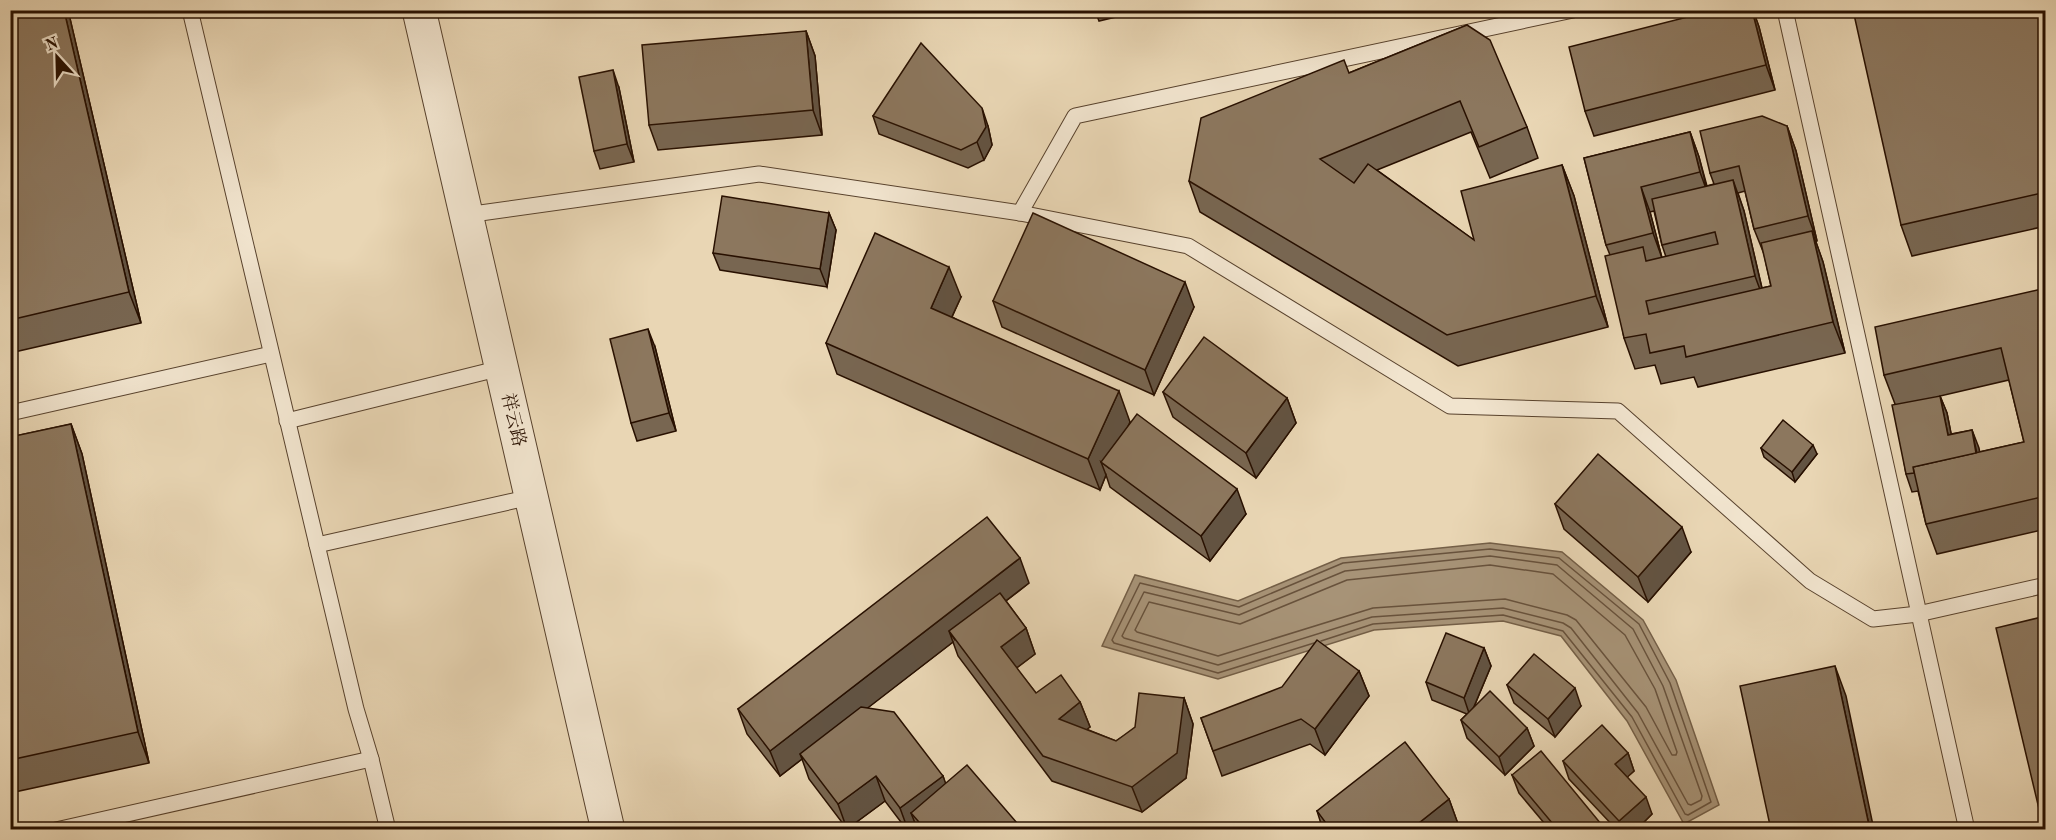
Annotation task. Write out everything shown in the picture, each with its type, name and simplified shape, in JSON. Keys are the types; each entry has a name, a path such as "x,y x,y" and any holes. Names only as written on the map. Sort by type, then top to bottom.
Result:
{"street":[{"name":"祥云路","path":"419,10 608,830"}],"lane":[{"path":"190,10 356,709 388,830"},
{"path":"1020,213 1075,116 1573,10"},
{"path":"1785,10 1967,830"},
{"path":"466,215 759,174 1020,213 1188,246 1450,406 1618,411 1810,581 1873,620 1918,614 2046,585"},
{"path":"10,412 272,354"},
{"path":"287,421 501,368"},
{"path":"317,545 531,497"},
{"path":"56,830 371,759"}],"water":[{"path":"1490,543 1562,552 1643,620 1676,680 1719,805 1684,824 1627,721 1561,636 1503,621 1374,630 1218,679 1102,646 1135,575 1238,601 1341,558"}],"building":[{"path":"10,10 64,10 129,292 10,320"},
{"path":"1715,10 1752,10 1766,65 1585,111 1569,47"},
{"path":"1853,10 2046,10 2046,192 1901,225"},
{"path":"1467,25 1490,40 1527,127 1479,147 1460,101 1320,159 1354,183 1368,164 1474,240 1461,191 1562,165 1596,296 1447,335 1189,181 1201,118 1344,60 1349,73"},
{"path":"806,31 813,110 649,125 642,45"},
{"path":"921,43 982,108 986,127 977,142 961,150 873,116"},
{"path":"613,70 627,144 594,151 579,77"},
{"path":"1762,116 1787,126 1808,216 1754,229 1739,166 1710,173 1700,131"},
{"path":"1690,132 1700,172 1641,187 1653,233 1606,245 1584,158"},
{"path":"1733,180 1755,276 1646,301 1649,314 1771,286 1761,243 1812,231 1833,322 1686,357 1684,346 1650,353 1646,334 1624,338 1605,256 1643,247 1646,261 1718,244 1715,232 1662,245 1652,199"},
{"path":"722,196 829,213 820,269 713,253"},
{"path":"1033,213 1185,282 1145,370 993,301"},
{"path":"875,233 949,267 931,308 1119,391 1088,459 826,343"},
{"path":"2046,288 2046,496 1926,524 1913,467 2024,442 2001,348 1884,375 1875,327"},
{"path":"648,329 669,413 631,423 610,339"},
{"path":"1204,337 1287,398 1246,453 1163,392"},
{"path":"1940,396 1948,435 1972,430 1976,453 1913,467 1914,473 1906,474 1892,405"},
{"path":"1137,414 1237,489 1201,536 1101,462"},
{"path":"1783,420 1813,445 1792,472 1761,448"},
{"path":"71,424 138,732 10,760 10,437"},
{"path":"1598,454 1682,527 1638,577 1555,504"},
{"path":"987,517 1020,558 770,751 738,709"},
{"path":"1000,593 1026,628 1001,647 1036,693 1061,675 1080,702 1059,719 1116,741 1135,727 1139,693 1184,698 1177,753 1132,787 1043,756 949,631"},
{"path":"2046,616 2046,830 2044,830 1996,628"},
{"path":"1446,633 1484,648 1464,698 1426,682"},
{"path":"1317,640 1359,671 1315,729 1301,719 1213,751 1201,718 1282,687"},
{"path":"1534,654 1575,688 1548,719 1507,685"},
{"path":"1835,666 1870,830 1771,830 1740,686"},
{"path":"1490,691 1527,728 1499,757 1461,720"},
{"path":"861,707 894,712 943,776 900,808 876,776 838,804 800,754"},
{"path":"1602,725 1628,753 1615,764 1646,797 1619,821 1563,761"},
{"path":"1405,742 1449,799 1410,830 1331,830 1317,811"},
{"path":"1541,751 1606,830 1558,830 1512,775"},
{"path":"967,765 1023,830 926,830 911,813"},
{"path":"1429,823 1434,830 1420,830"}]}
